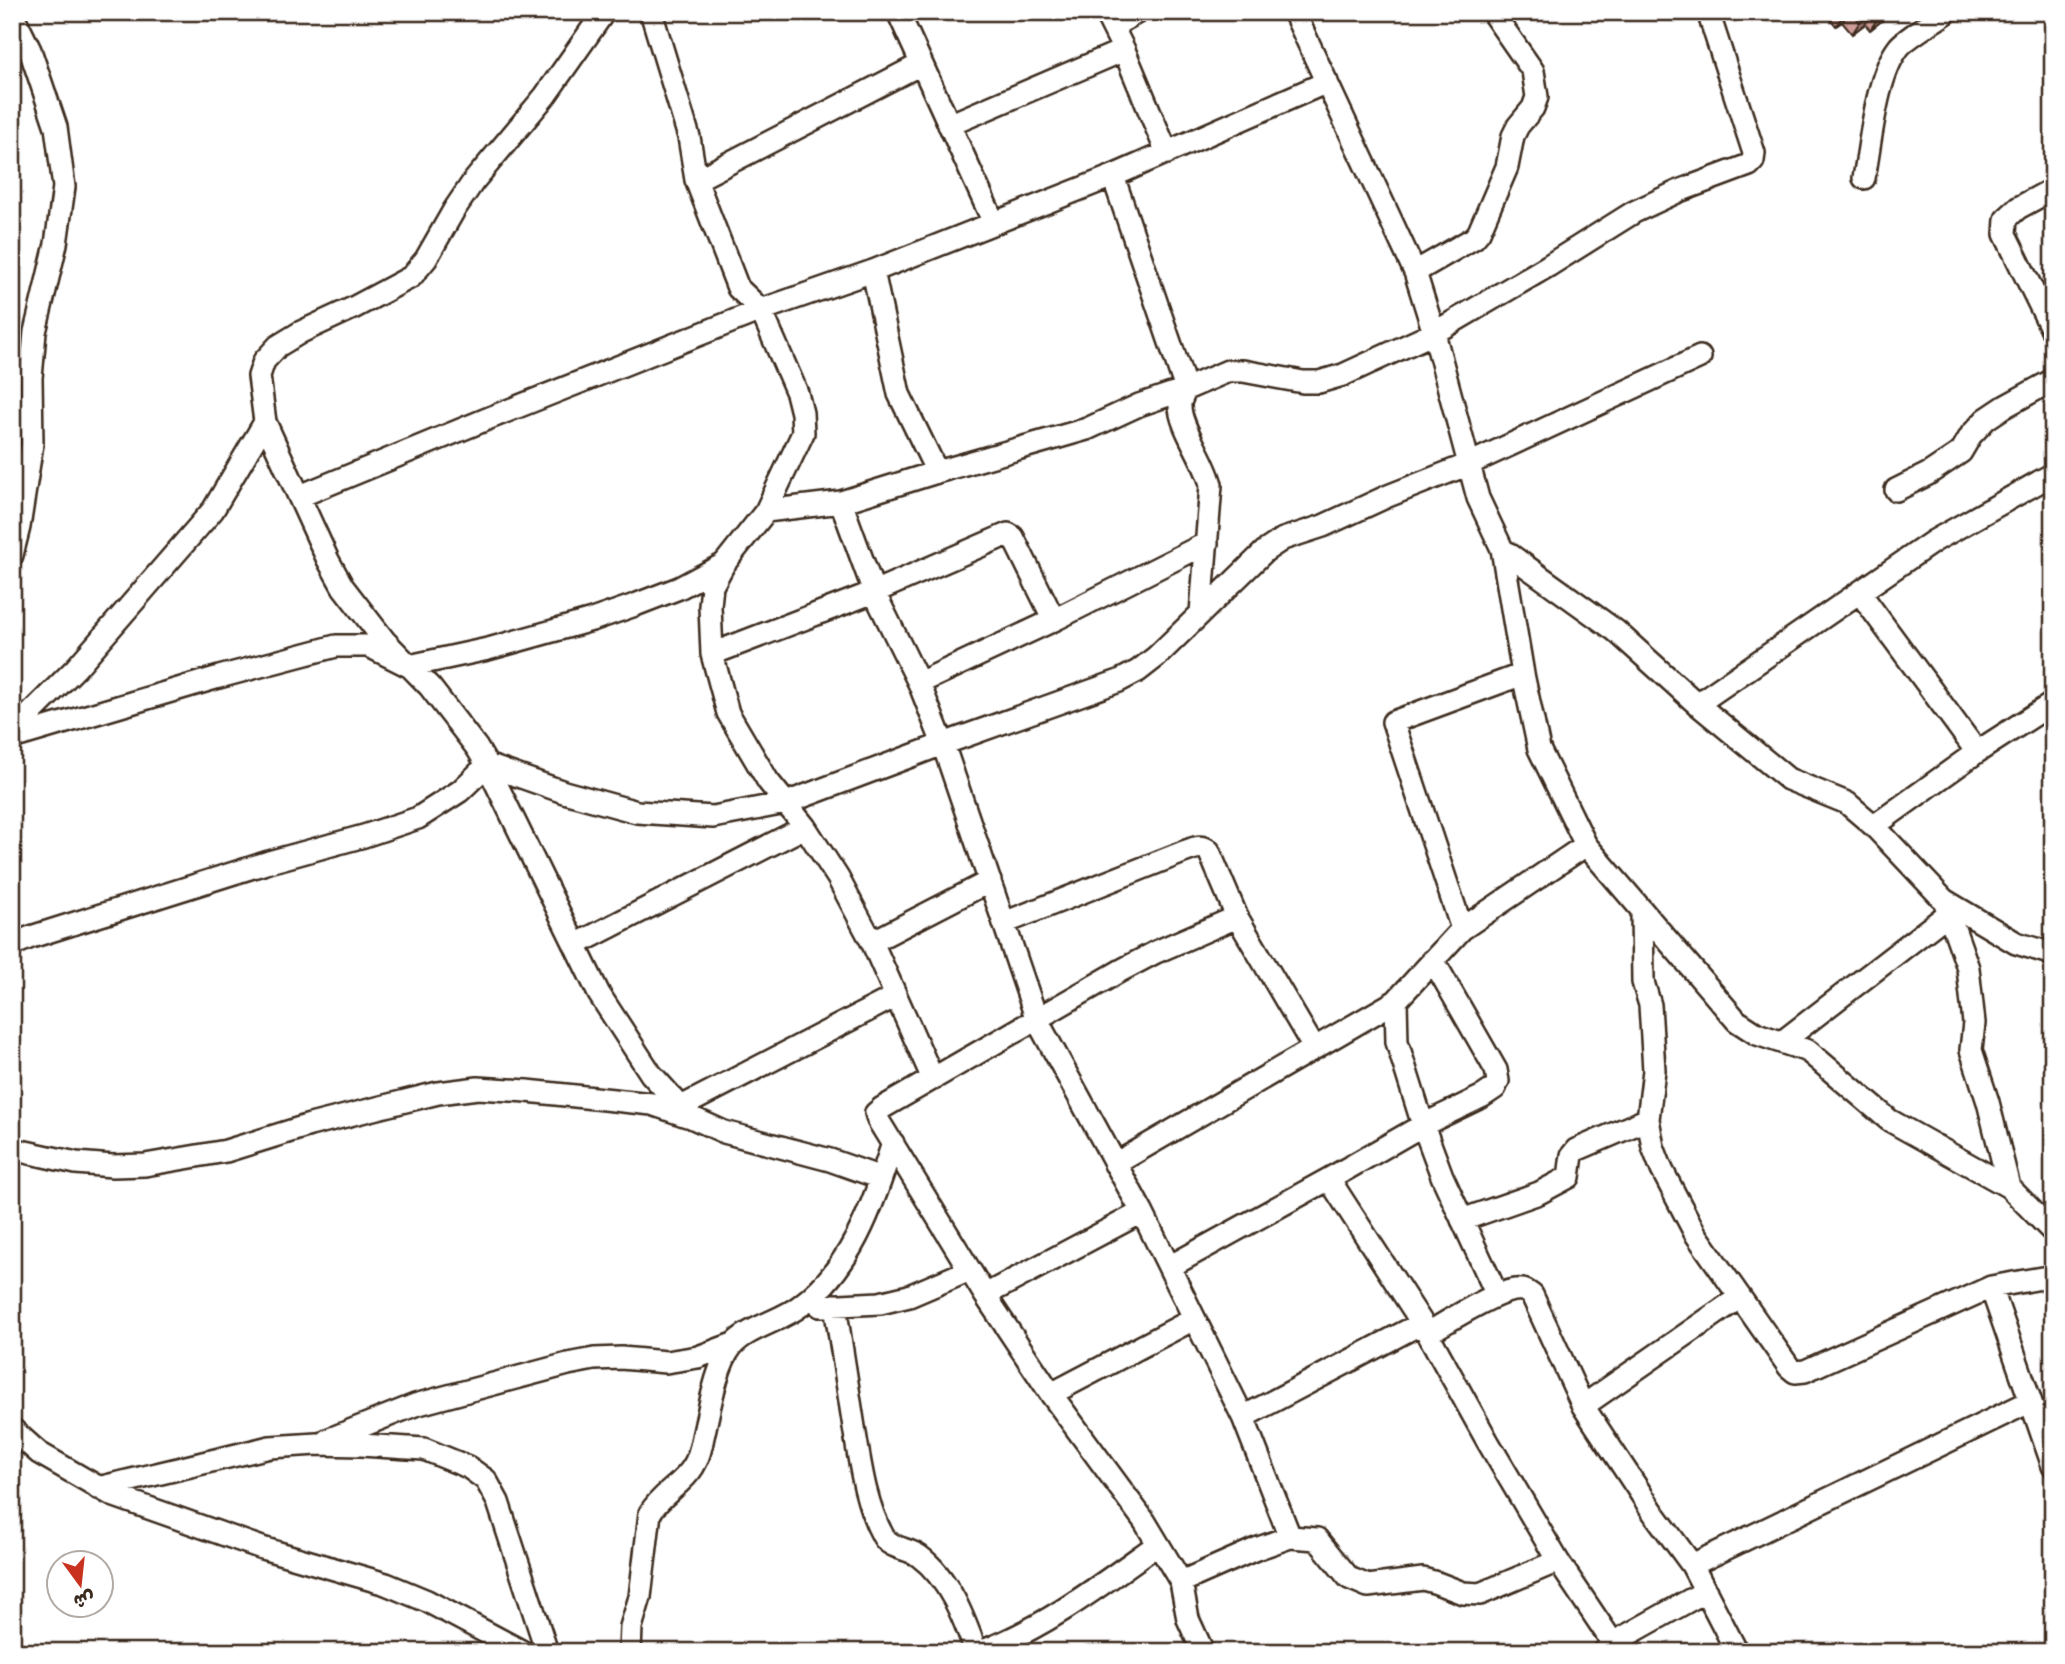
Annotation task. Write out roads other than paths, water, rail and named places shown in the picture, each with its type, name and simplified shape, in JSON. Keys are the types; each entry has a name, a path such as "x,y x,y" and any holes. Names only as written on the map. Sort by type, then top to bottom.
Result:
{"street":[{"path":"604,12 545,96 473,182 426,259 411,277 353,308 301,331 278,346 264,361 258,376 265,422 343,587 384,640 430,687 477,748 599,994 651,1074 687,1112"},
{"path":"651,12 689,137 696,180 738,288 761,310 797,393 802,413 803,433 766,511 724,564 712,586 712,654 728,713 768,781 825,855 872,942 933,1079"},
{"path":"898,12 995,223"},
{"path":"1139,12 1109,19 1167,153"},
{"path":"1415,272 1474,238 1479,232 1507,167 1513,136 1533,108 1537,97 1533,71 1492,12"},
{"path":"766,511 841,502 1087,429 1139,405 1228,371 1243,370 1303,382 1319,382 1434,333 1634,212 1679,191 1749,165 1753,161 1754,153 1708,12"},
{"path":"1864,178 1886,70 1899,46 1947,12"},
{"path":"12,13 30,50 56,127 64,187 56,244 35,332 31,378 32,444 12,555"},
{"path":"1295,13 1415,272 1478,498 1502,549 1522,674 1539,749 1586,845 1737,1021 1757,1034 1808,1051 1889,1120 2009,1187 2053,1232"},
{"path":"949,125 1124,50"},
{"path":"696,180 921,64"},
{"path":"300,496 761,310 873,271 1113,176 1326,82"},
{"path":"1113,176 1186,389 1180,403 1181,414 1208,471 1211,485 1201,613"},
{"path":"2053,189 2018,208 2006,219 2005,234 2053,332"},
{"path":"873,271 899,394 937,472"},
{"path":"487,765 564,792 637,812 713,817 786,803 1119,681 1156,657 1265,551 1283,538 1324,526 1388,496 1469,464 1700,357"},
{"path":"1896,490 1928,474 1961,452 1971,435 1986,419 2053,380"},
{"path":"12,732 76,668 213,510 265,422"},
{"path":"1698,704 1934,541 2053,474"},
{"path":"841,502 874,592 919,682 943,744 1037,1020 1142,1212 1243,1417 1290,1537"},
{"path":"712,654 874,592 1008,534 1013,537 1054,620"},
{"path":"919,682 1054,620 1207,543"},
{"path":"1502,549 1616,631 1788,779 1847,803 1874,826 1947,906 2016,943 2053,954"},
{"path":"12,738 219,677 336,646 369,646 409,666 488,649 592,620 679,588 724,564"},
{"path":"1860,593 1977,752"},
{"path":"1462,929 1393,722 1522,674"},
{"path":"1874,826 1977,752 2053,703"},
{"path":"12,945 270,862 418,818 460,791 487,765"},
{"path":"575,945 805,827"},
{"path":"1115,1164 1396,1001 1462,929 1586,845"},
{"path":"1004,923 1201,846 1209,851 1237,917 1314,1048"},
{"path":"872,942 990,881"},
{"path":"1782,1042 1947,906"},
{"path":"1947,906 1968,968 1974,1023 1971,1050 1988,1102 2009,1187"},
{"path":"1642,910 1643,982 1650,1005 1654,1070 1648,1119 1653,1147 1695,1233 1789,1367 1795,1372 1805,1371 1991,1287 2053,1276"},
{"path":"1203,1652 1188,1619 1181,1582 1145,1522 1051,1394 985,1295 876,1113 1156,952 1237,917"},
{"path":"1169,1267 1423,1125 1495,1088 1498,1081 1496,1070 1433,960"},
{"path":"687,1112 896,996"},
{"path":"1396,1001 1397,1042 1423,1125 1462,1220 1497,1295"},
{"path":"12,1149 76,1163 145,1165 226,1151 310,1125 385,1106 438,1093 478,1088 652,1104 687,1112 724,1132 830,1160 881,1178"},
{"path":"1462,1220 1552,1188 1569,1177 1572,1156 1576,1150 1648,1119"},
{"path":"317,1444 415,1405 568,1364 621,1358 666,1362 698,1357 733,1344 800,1306 822,1286 852,1248 866,1220 893,1143"},
{"path":"1329,1179 1425,1328 1488,1442 1612,1649 1706,1591"},
{"path":"985,1295 1142,1212"},
{"path":"800,1306 880,1303 909,1296 970,1270"},
{"path":"1991,1287 2053,1466"},
{"path":"1243,1417 1497,1295 1524,1290 1532,1295 1584,1406 1653,1512 1692,1565 1737,1652"},
{"path":"1584,1406 1740,1297"},
{"path":"835,1306 863,1479 884,1539 895,1546 910,1550 933,1569 956,1603 978,1652 1008,1641 1053,1616 1158,1544"},
{"path":"1051,1394 1194,1319"},
{"path":"631,1652 631,1627 640,1597 649,1513 657,1501 693,1468 700,1452 722,1366 733,1344"},
{"path":"1692,1565 2029,1402"},
{"path":"12,1429 38,1453 112,1495 262,1548 386,1584 427,1601 523,1652"},
{"path":"98,1488 270,1447 317,1444 424,1449 468,1467 486,1480 498,1502 547,1652"},
{"path":"1181,1582 1290,1537 1317,1539 1349,1578 1367,1586 1423,1579 1462,1593 1480,1594 1558,1561"}]}
